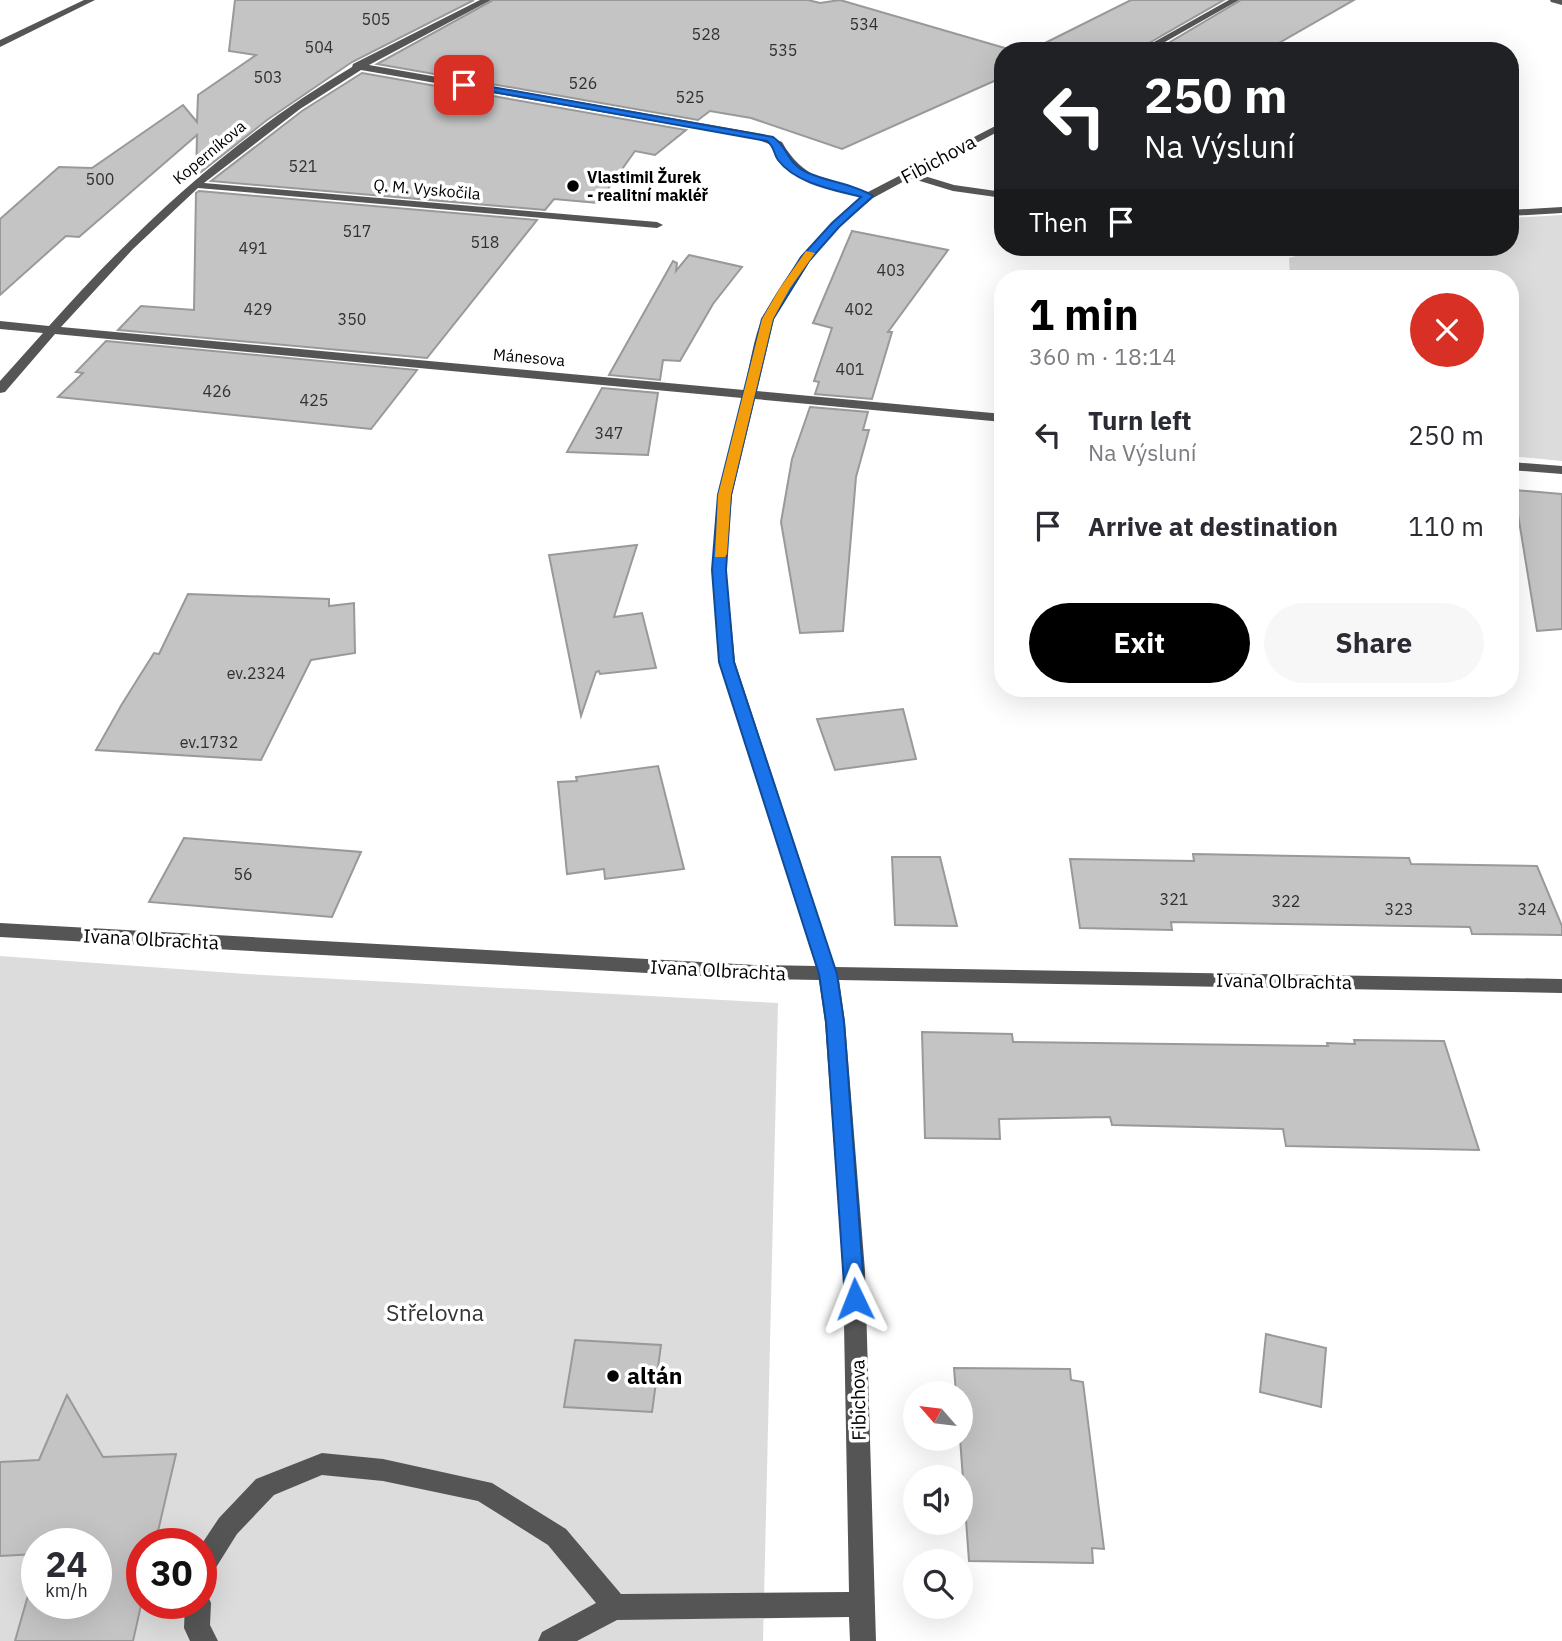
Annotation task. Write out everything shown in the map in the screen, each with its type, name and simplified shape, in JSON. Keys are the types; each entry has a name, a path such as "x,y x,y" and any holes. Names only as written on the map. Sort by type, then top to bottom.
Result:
{"street":[{"path":"0,44 91,0"},
{"name":"Koperníkova","path":"0,389 130,246 195,185 274,120 356,66 487,0"},
{"path":"1158,42 1235,0"},
{"path":"1554,0 1562,2"},
{"path":"356,66 770,139 778,144 782,158 800,173 828,185 869,196"},
{"name":"Fibichova","path":"863,1641 854,1271 835,1022 828,974 727,662 719,570 725,495 768,319 805,259 835,225 869,196 994,130"},
{"path":"907,174 953,188 994,194"},
{"name":"Q. M. Vyskočila","path":"195,185 657,225"},
{"path":"1519,212 1562,210"},
{"name":"Mánesova","path":"0,325 994,417"},
{"path":"1519,467 1562,470"},
{"name":"Ivana Olbrachta","path":"0,930 828,974 1562,986"},
{"path":"217,1543 228,1526 265,1487 322,1464 383,1470 483,1491 557,1537 615,1607"},
{"path":"551,1641 615,1607 863,1604"},
{"path":"197,1619 197,1628 205,1641"}],"green space":[{"path":"1562,215 1562,461 1519,457 1519,270 1290,270 1289,258 1296,256 1519,256 1519,217"},
{"name":"Střelovna","path":"0,956 246,974 778,1003 763,1641 0,1641"}],"building":[{"path":"235,0 474,0 352,62 267,120 196,176 197,135 79,237 66,236 0,295 0,219 59,167 92,168 183,105 197,122 198,95 256,55 229,51"},
{"path":"493,0 808,0 820,3 840,0 994,45 994,81 842,149 751,118 710,111 698,120 377,64"},
{"path":"1131,0 1224,0 1151,42 1047,42"},
{"path":"1241,0 1354,0 1281,42 1170,42"},
{"path":"362,73 686,130 655,155 635,151 598,203 554,199 545,210 211,181 302,111"},
{"path":"199,191 537,220 427,358 118,330 141,306 194,310 196,193"},
{"path":"852,231 948,250 888,332 892,332 872,399 815,394 819,382 814,381 832,328 813,323"},
{"path":"689,255 742,267 713,304 680,361 663,360 660,380 609,375 673,261 677,263 676,271"},
{"path":"106,341 417,370 371,429 58,397 83,373 76,372"},
{"path":"602,388 658,393 648,455 567,452"},
{"path":"810,407 868,412 863,430 869,430 856,477 843,631 800,633 781,522 792,459"},
{"path":"1519,490 1562,494 1562,629 1537,631 1519,521"},
{"path":"637,545 614,617 642,613 656,668 600,674 599,671 596,672 581,716 549,555"},
{"path":"188,594 329,599 329,606 354,603 355,653 311,660 261,760 96,750 154,653 159,654"},
{"path":"903,709 916,759 835,770 817,719"},
{"path":"658,766 684,869 605,879 604,869 567,874 558,782"},
{"path":"184,838 361,852 332,917 149,902"},
{"path":"1193,854 1409,858 1411,864 1537,866 1562,926 1562,935 1472,934 1470,927 1171,922 1172,930 1080,928 1070,859 1194,861"},
{"path":"892,857 940,857 957,926 895,925"},
{"path":"922,1032 1012,1034 1013,1042 1328,1046 1327,1043 1355,1044 1354,1040 1444,1041 1479,1150 1286,1146 1283,1129 1112,1125 1110,1117 999,1119 1000,1139 925,1138"},
{"path":"1266,1334 1326,1348 1321,1407 1260,1392"},
{"name":"altán","path":"575,1340 661,1345 652,1412 564,1407"},
{"path":"954,1368 1070,1369 1071,1380 1083,1382 1104,1549 1092,1548 1093,1563 973,1561 973,1549 968,1549 967,1535 973,1535 973,1465 962,1465 961,1451 973,1451 973,1381 955,1381"},
{"path":"67,1395 103,1457 176,1454 159,1528 126,1528 126,1619 138,1619 133,1641 15,1641 21,1619 112,1619 112,1528 21,1528 21,1555 0,1556 0,1462 39,1460"}],"slow traffic":[{"path":"720,554 725,495 768,319 785,288 810,253"}],"place":[{"name":"Vlastimil Žurek - realitní makléř","path":"573,186"},
{"name":"altán","path":"613,1376"}],"route":[{"path":"464,85 770,139 778,144 782,158 800,173 828,185 869,196 835,225 805,259 768,319 725,495 719,570 727,662 828,974 835,1022 855,1299"}]}
